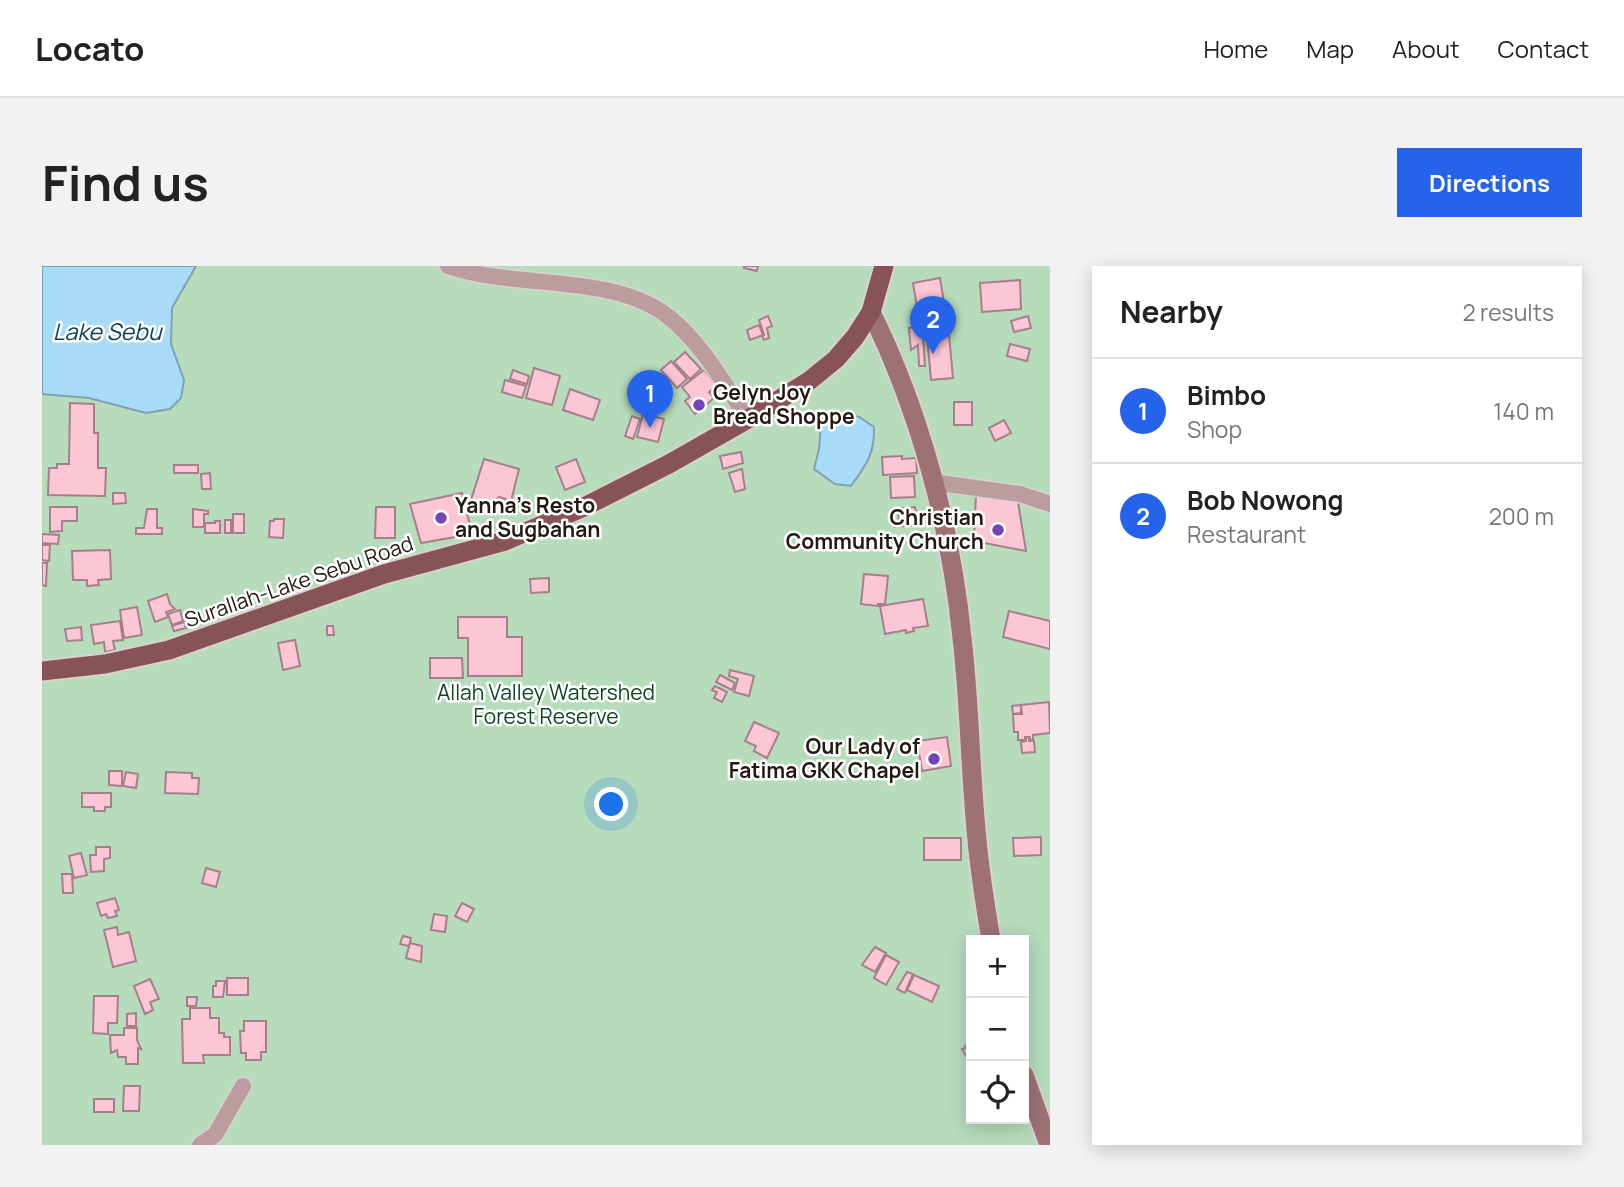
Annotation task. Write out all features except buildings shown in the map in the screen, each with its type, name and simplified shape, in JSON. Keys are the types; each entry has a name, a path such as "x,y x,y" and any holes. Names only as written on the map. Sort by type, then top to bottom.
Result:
{"main road":[{"name":"Surallah-Lake Sebu Road","path":"42,671 105,664 169,650 384,574 505,541 584,507 748,419 808,381 836,359 855,338 871,312 884,266"},
{"path":"871,312 899,374 945,531 962,637 979,865 990,935"},
{"path":"1029,1089 1049,1145"}],"street":[{"path":"448,266 507,279 612,291 645,302 669,317 689,336 748,419"},
{"path":"932,482 1020,494 1050,504"},
{"path":"200,1145 215,1135 243,1086"}],"green space":[{"name":"Allah Valley Watershed Forest Reserve","path":"42,266 1050,266 1050,1145 42,1145"}],"water":[{"name":"Lake Sebu","path":"42,266 196,266 172,308 171,344 184,380 181,398 170,409 146,413 89,398 42,394"},
{"path":"837,411 859,417 874,427 873,445 868,459 851,486 835,484 814,469 821,425"}],"place":[{"name":"Bob Nowong","path":"933,354"},
{"name":"Gelyn Joy Bread Shoppe","path":"699,405"},
{"name":"Bimbo","path":"650,428"},
{"name":"Yanna's Resto and Sugbahan","path":"441,518"},
{"name":"Christian Community Church","path":"998,530"},
{"name":"Our Lady of Fatima GKK Chapel","path":"934,759"}]}
